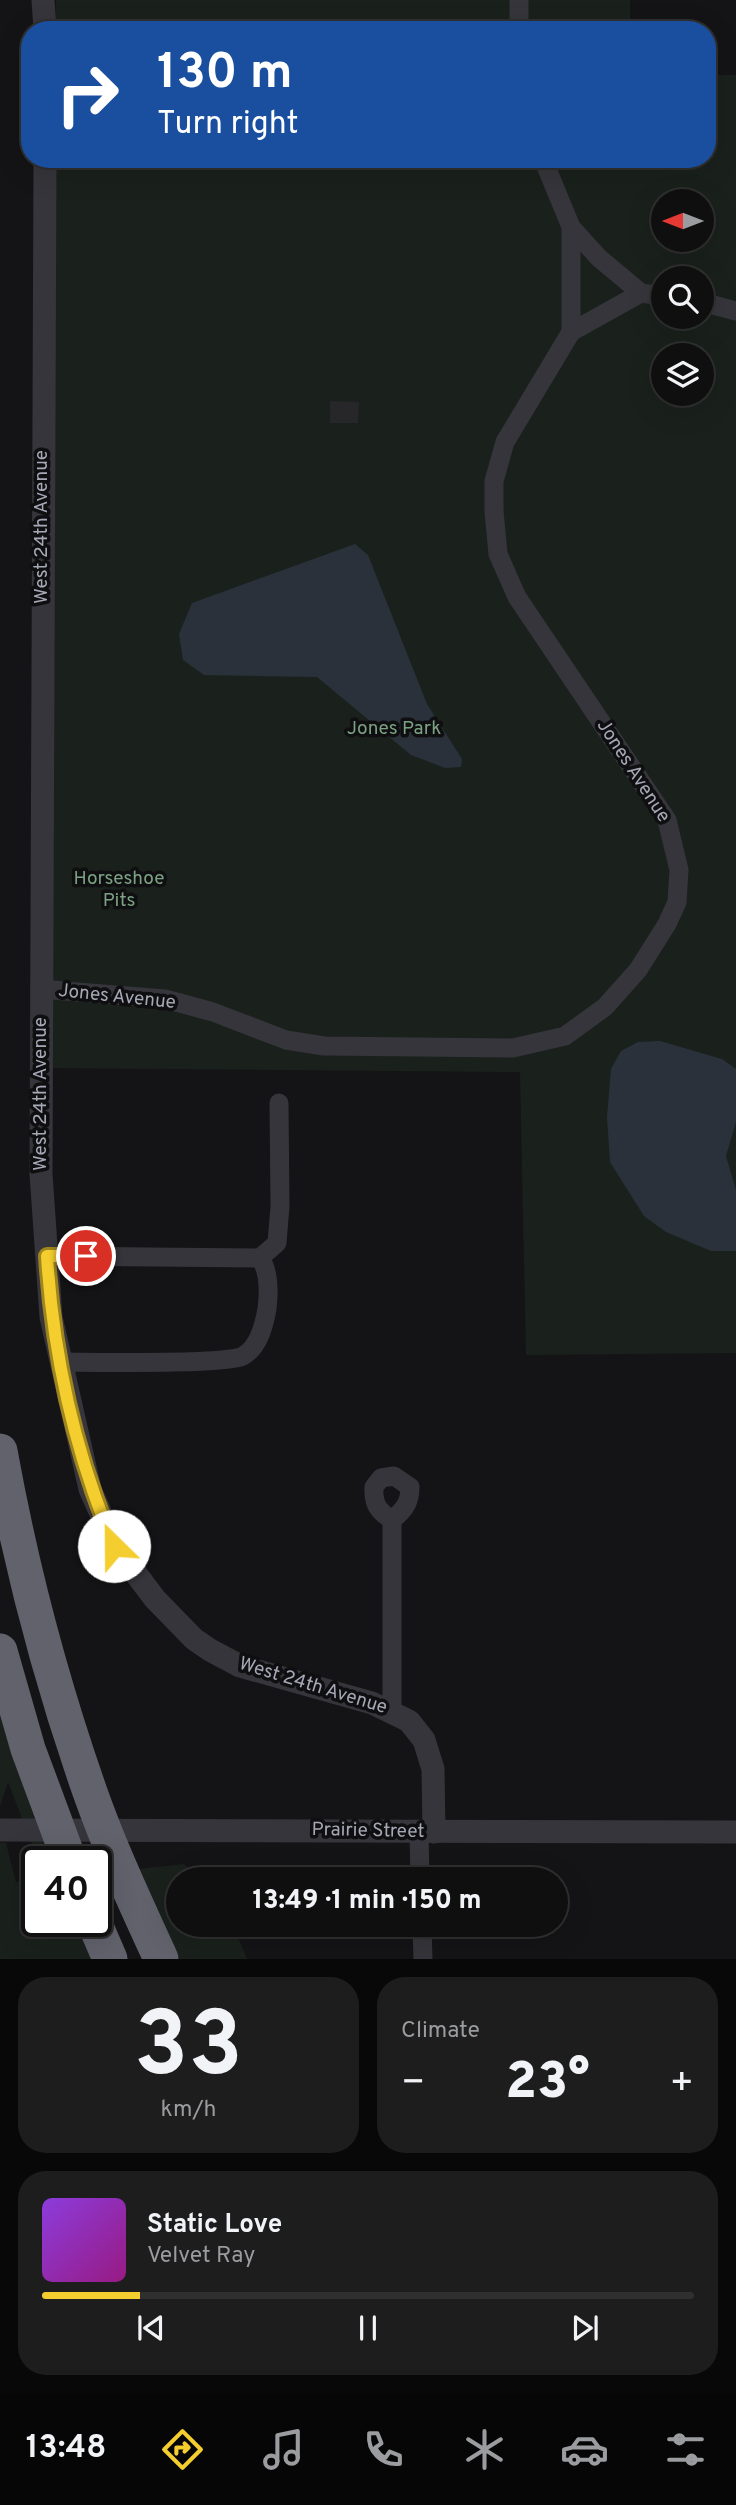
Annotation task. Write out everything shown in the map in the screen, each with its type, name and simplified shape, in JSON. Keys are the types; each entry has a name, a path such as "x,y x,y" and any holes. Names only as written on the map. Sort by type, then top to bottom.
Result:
{"highway":[{"path":"0,1451 16,1539 59,1697 90,1793 161,1959"},
{"path":"0,1651 32,1759 64,1846"},
{"path":"100,1937 110,1959"}],"street":[{"path":"43,0 44,21"},
{"path":"519,0 519,21"},
{"name":"West 24th Avenue","path":"45,168 41,1174 51,1317 90,1489 114,1546 174,1619 194,1639 240,1666 392,1710 409,1721 424,1740 433,1769 426,1832"},
{"path":"547,168 571,227 599,258 641,293 651,294"},
{"path":"571,227 571,332 641,293"},
{"path":"714,305 736,311"},
{"name":"Jones Avenue","path":"40,989 165,999 213,1012 286,1040 324,1046 513,1048 565,1036 605,1007 638,970 667,924 677,902 679,870 667,820 517,597 498,554 495,481 505,442 571,332"},
{"path":"47,1256 260,1258 277,1242 280,1206 279,1103"},
{"path":"61,1362 216,1360 243,1356 257,1341 265,1321 268,1297 265,1265 260,1258"},
{"path":"392,1520 392,1710"},
{"name":"Prairie Street","path":"1,1830 736,1832"},
{"path":"422,1867 426,1832"},
{"path":"422,1937 423,1959"}],"green space":[{"path":"56,0 630,0 630,21 55,21"},
{"name":"Jones Park","path":"716,75 736,75 736,1353 526,1355 520,1072 52,1068 55,168 716,168"},
{"path":"0,1711 46,1846 33,1846 8,1782 0,1806"},
{"path":"0,1843 6,1843 16,1882 21,1882 21,1937 83,1937 93,1959 0,1959"},
{"path":"184,1864 187,1867 166,1867 166,1930 138,1869"},
{"path":"169,1937 238,1937 247,1959 179,1959"}],"shaded area":[{"path":"355,544 368,555 427,704 462,759 461,767 445,768 411,755 317,677 204,675 183,660 179,634 192,603"},
{"path":"660,1041 722,1059 736,1069 736,1122 726,1156 736,1190 736,1251 711,1251 666,1232 644,1216 610,1162 607,1117 611,1069 621,1051 638,1042"}],"building":[{"path":"330,401 359,402 358,423 330,423"}],"route":[{"path":"86,1256 47,1256 51,1317 90,1489 114,1546"}],"park label":[{"name":"Horseshoe Pits","path":"119,890"}]}
